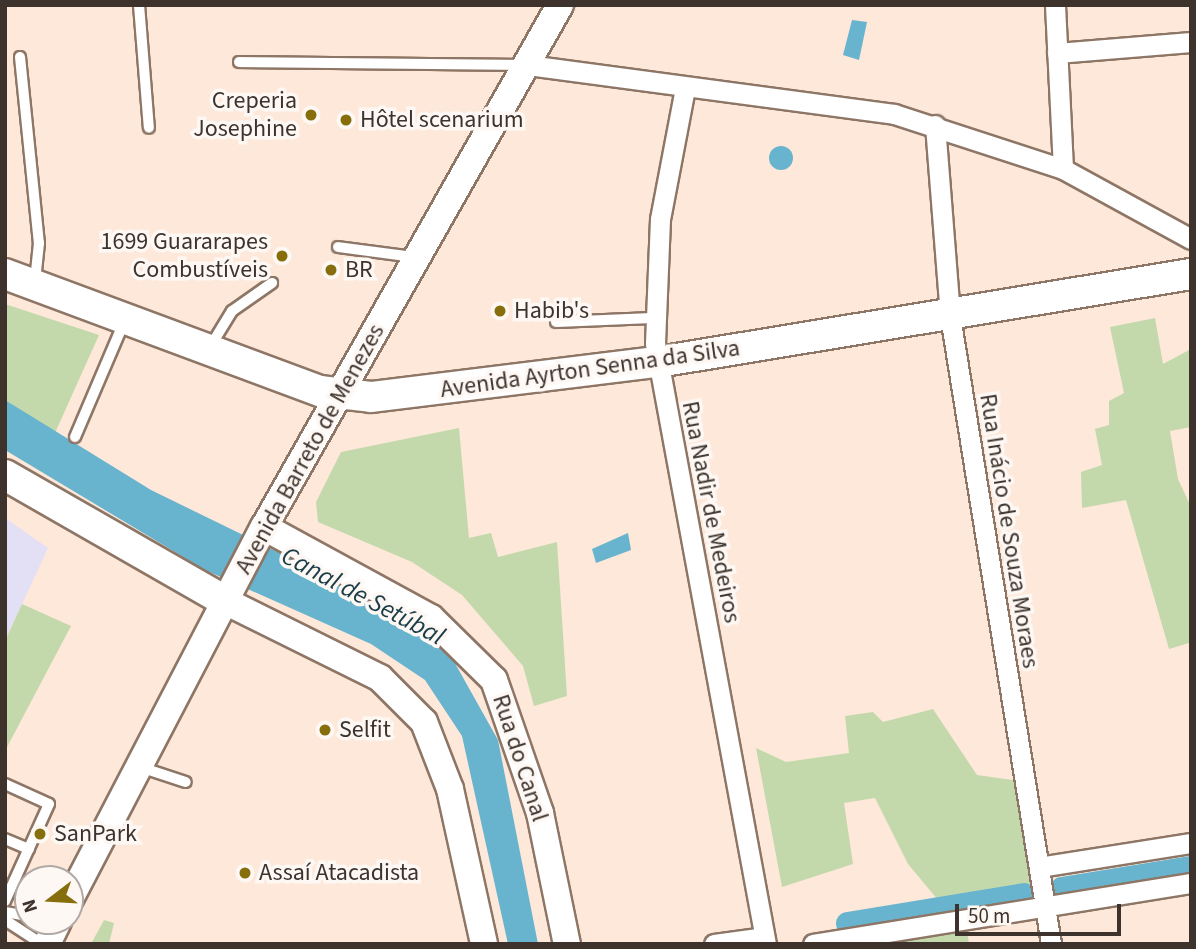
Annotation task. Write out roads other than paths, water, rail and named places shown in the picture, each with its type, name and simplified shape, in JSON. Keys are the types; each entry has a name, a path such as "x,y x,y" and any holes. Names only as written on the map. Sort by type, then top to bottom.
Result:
{"main road":[{"name":"Avenida Ayrton Senna da Silva","path":"5,275 339,395 401,395 658,362 950,316 1191,274"},
{"path":"5,475 227,598"}],"street":[{"name":"Avenida Barreto de Menezes","path":"84,872 260,535 560,5"},
{"path":"1055,5 1063,169"},
{"path":"1057,53 1191,42"},
{"path":"528,65 894,114 935,125 1063,169 1191,239"},
{"name":"Rua Nadir de Medeiros","path":"685,88 660,219 653,318 658,362 765,940"},
{"name":"Rua Inácio de Souza Moraes","path":"935,125 950,316 1051,944"},
{"name":"Rua do Canal","path":"260,535 431,618 494,680 540,813 567,944"},
{"path":"227,598 380,678 424,722 450,789 484,944"},
{"path":"1039,867 1191,843"},
{"path":"813,944 1191,883"},
{"path":"714,944 765,940"}],"lane":[{"path":"139,5 149,128"},
{"path":"20,57 40,243 35,286"},
{"path":"239,62 528,65"},
{"path":"338,247 418,257"},
{"path":"209,348 232,311 272,283"},
{"path":"75,437 126,318"},
{"path":"556,322 653,318"},
{"path":"138,767 186,782"},
{"path":"5,784 49,804 5,901"},
{"path":"5,839 29,849"}],"water":[{"path":"852,20 867,22 859,60 843,55"},
{"path":"781,146 790,149 793,158 790,167 781,170 772,167 769,158 772,149"},
{"name":"Canal de Setúbal","path":"5,400 151,490 380,602 447,649 498,740 538,944 508,944 462,736 425,680 371,644 205,570 5,450"},
{"path":"628,533 631,550 596,563 592,549"}],"waterway":[{"path":"1061,888 1191,867"},
{"path":"847,923 1024,894"}],"place":[{"name":"Creperia Josephine","path":"311,115"},
{"name":"Hôtel scenarium","path":"346,120"},
{"name":"1699 Guararapes Combustíveis","path":"282,256"},
{"name":"BR","path":"331,270"},
{"name":"Habib's","path":"500,311"},
{"name":"Selfit","path":"325,730"},
{"name":"SanPark","path":"40,834"},
{"name":"Assaí Atacadista","path":"245,873"}]}
